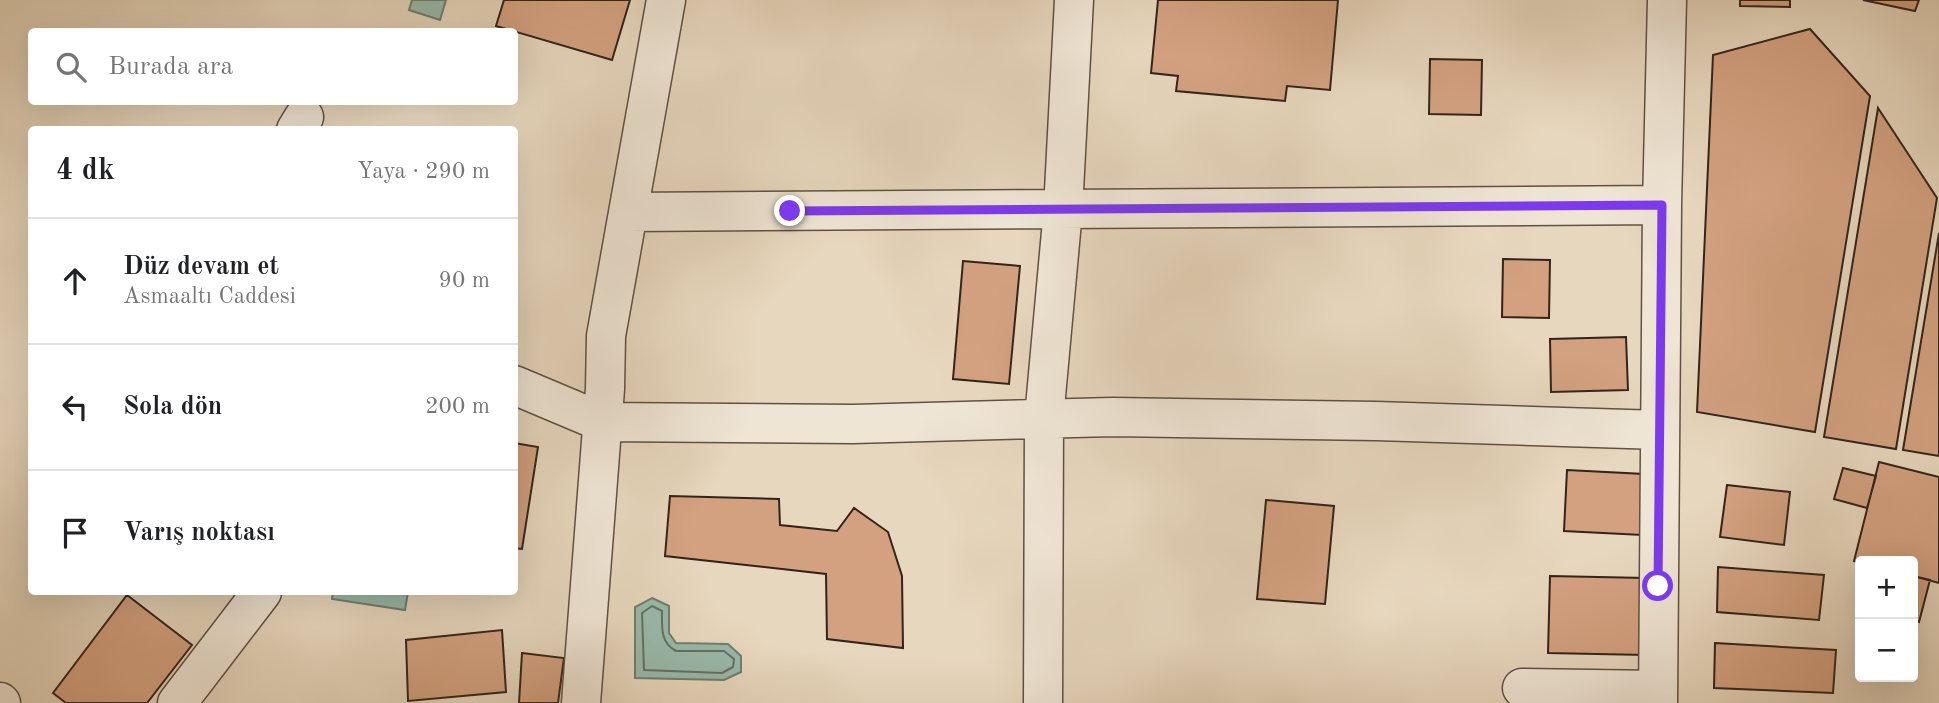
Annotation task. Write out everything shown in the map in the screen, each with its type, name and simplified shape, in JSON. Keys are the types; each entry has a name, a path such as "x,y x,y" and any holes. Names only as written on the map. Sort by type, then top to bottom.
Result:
{"street":[{"path":"581,703 606,336 666,0"},
{"path":"1043,703 1044,418 1063,211 1074,0"},
{"path":"1522,688 1658,696 1662,205 1667,0"},
{"path":"628,212 1662,205"},
{"path":"518,387 602,422 853,424 1113,417 1376,421 1660,430"},
{"path":"177,703 260,595"}],"water":[{"path":"412,0 446,0 440,20 409,10"},
{"path":"333,595 408,595 405,610 332,599"},
{"path":"652,598 669,606 669,633 676,643 728,644 741,656 741,672 724,680 635,678 635,607"}],"building":[{"path":"504,0 630,0 612,60 518,32 518,28 496,26"},
{"path":"1158,0 1338,0 1330,90 1287,86 1285,101 1176,91 1178,76 1151,73"},
{"path":"1740,0 1790,0 1790,7 1740,6"},
{"path":"1863,0 1919,0 1915,11"},
{"path":"1810,29 1870,96 1815,432 1697,412 1713,55"},
{"path":"1430,59 1482,60 1481,115 1429,114"},
{"path":"1878,108 1937,198 1896,449 1824,437"},
{"path":"1939,233 1939,456 1903,450"},
{"path":"1503,259 1550,260 1549,318 1502,317"},
{"path":"963,261 1020,266 1009,384 953,379"},
{"path":"1626,337 1628,390 1551,392 1550,339"},
{"path":"518,444 538,447 522,549 518,548"},
{"path":"1879,462 1939,477 1939,583 1918,577 1918,556 1855,556"},
{"path":"1843,468 1876,476 1867,508 1834,499"},
{"path":"1567,470 1644,474 1642,535 1564,531"},
{"path":"1727,485 1790,492 1784,545 1720,537"},
{"path":"670,496 779,499 780,525 837,531 854,508 888,532 902,576 903,648 827,639 826,574 665,556"},
{"path":"1266,500 1334,506 1325,604 1257,599"},
{"path":"1718,567 1824,575 1819,620 1717,612"},
{"path":"1550,576 1646,578 1645,655 1548,653"},
{"path":"1918,577 1930,580 1918,622"},
{"path":"127,595 192,645 147,703 66,703 53,693"},
{"path":"502,630 506,692 408,701 406,640"},
{"path":"1715,643 1836,650 1833,693 1714,688"},
{"path":"522,653 564,658 558,703 519,703"}],"route":[{"path":"790,211 1662,205 1658,586"}]}
